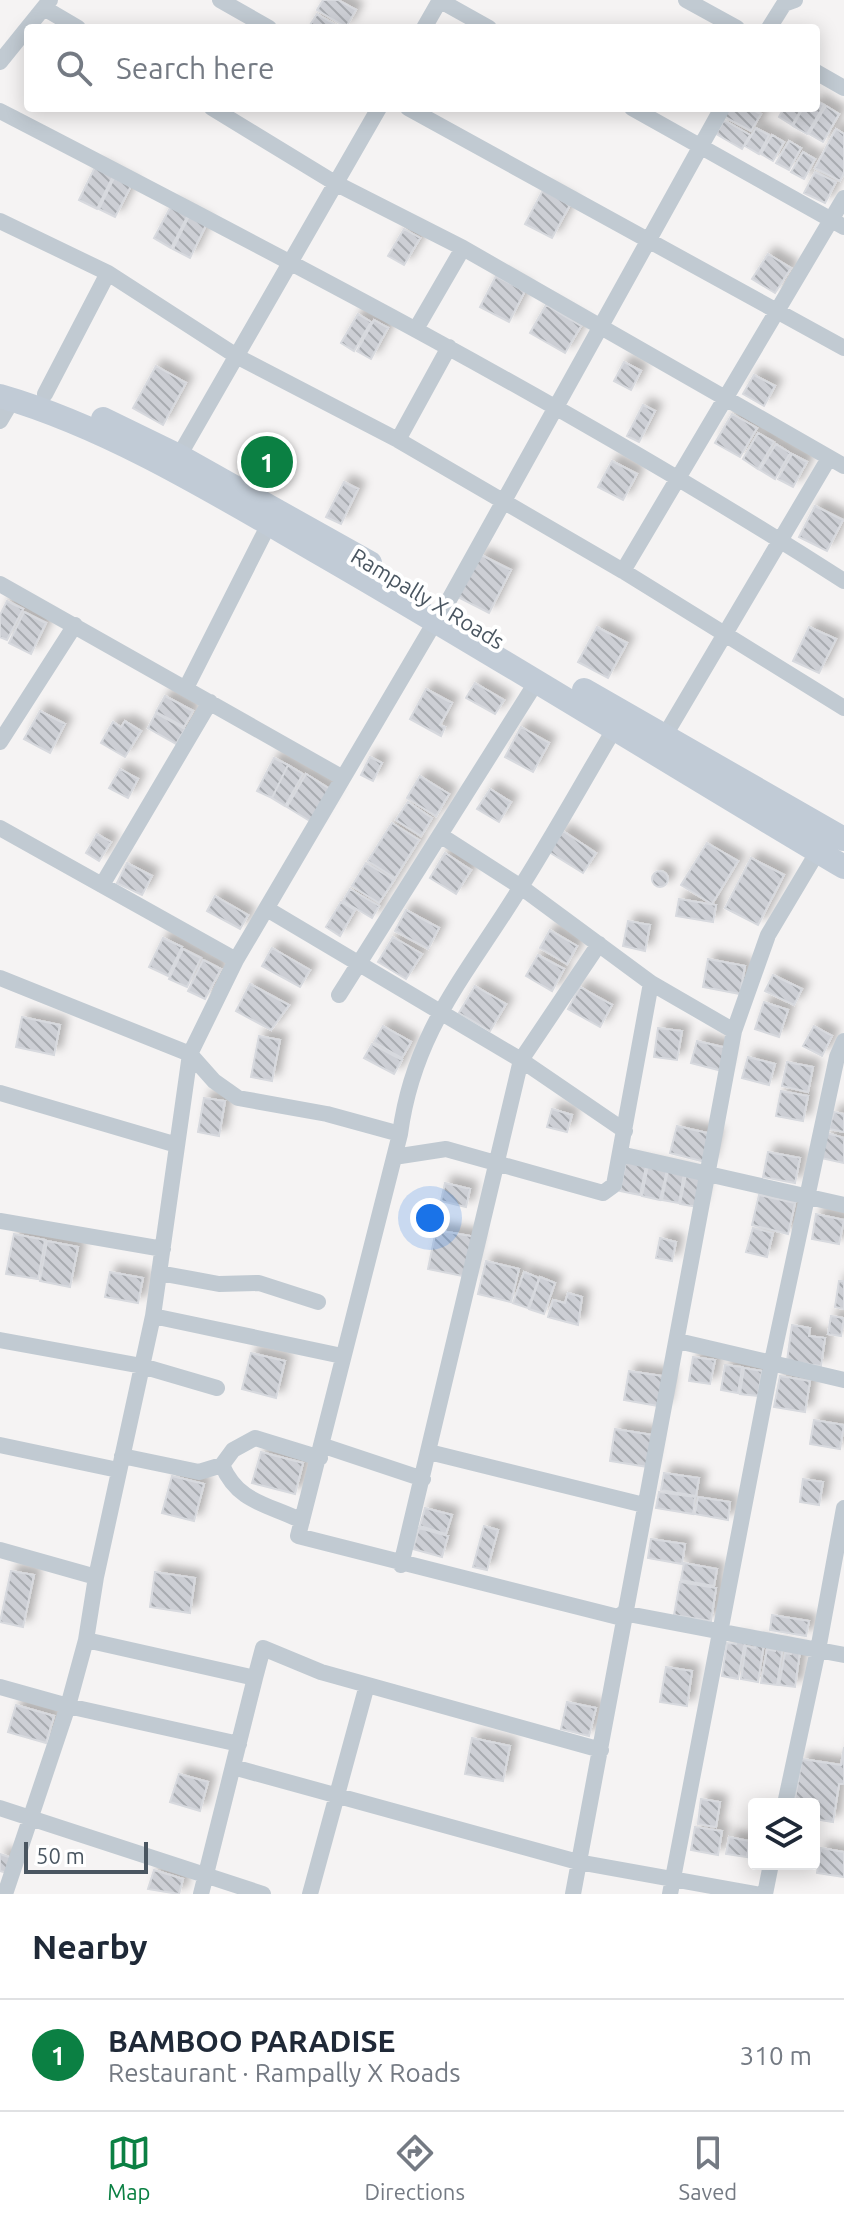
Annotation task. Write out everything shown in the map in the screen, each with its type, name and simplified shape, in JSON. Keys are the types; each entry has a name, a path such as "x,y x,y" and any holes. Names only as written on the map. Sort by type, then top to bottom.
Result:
{"main road":[{"name":"Rampally X Roads","path":"4,392 45,394 179,456 440,614 844,839"},
{"path":"4,392 85,428 440,614 537,681 844,867"}],"street":[{"path":"220,0 262,24"},
{"path":"426,24 440,0 482,24"},
{"path":"686,0 730,24"},
{"path":"772,24 784,4 795,0"},
{"path":"31,24 47,4 73,24"},
{"path":"0,62 24,32"},
{"path":"820,74 844,88"},
{"path":"0,111 449,347 778,539 844,581"},
{"path":"179,456 377,112"},
{"path":"415,112 844,348"},
{"path":"639,112 838,224"},
{"path":"5,1894 68,1706 86,1640 96,1577 153,1316 190,1054 236,960 440,614 720,112"},
{"path":"233,113 335,183 463,248 844,466"},
{"path":"623,571 779,311 838,224 844,198"},
{"path":"0,221 108,273 238,357 398,440 623,571 844,708"},
{"path":"416,329 463,248"},
{"path":"45,394 108,273"},
{"path":"398,440 449,347"},
{"path":"0,421 4,392"},
{"path":"664,737 726,635 778,539 829,458"},
{"path":"186,688 269,524"},
{"path":"0,584 343,778"},
{"path":"0,742 75,625"},
{"path":"339,995 537,681"},
{"path":"102,885 210,702"},
{"path":"615,728 521,887 439,1012 406,1089 400,1134 298,1536 401,1565 623,1616 844,1655"},
{"path":"0,828 236,960"},
{"path":"440,835 521,887 651,983 734,1031"},
{"path":"573,1894 644,1505 710,1173 734,1031 768,935 818,851"},
{"path":"267,909 521,1060 625,1131"},
{"path":"401,1565 521,1060 599,944"},
{"path":"0,978 190,1054 214,1081 238,1098 327,1114 400,1134"},
{"path":"394,1157 446,1149 498,1161 603,1193 614,1185 651,983"},
{"path":"671,1886 806,1195 837,1057 844,1041"},
{"path":"0,1093 177,1145"},
{"path":"620,1154 844,1205"},
{"path":"0,1221 163,1249"},
{"path":"159,1273 219,1284 259,1283 318,1302"},
{"path":"153,1316 342,1356"},
{"path":"0,1340 142,1366 217,1388"},
{"path":"678,1341 771,1366 844,1380"},
{"path":"0,1445 199,1472 222,1465 233,1450 255,1438 423,1479"},
{"path":"429,1452 644,1505"},
{"path":"222,1465 230,1485 244,1497 302,1521"},
{"path":"786,1798 844,1508"},
{"path":"0,1550 96,1577"},
{"path":"86,1640 255,1678"},
{"path":"201,1894 263,1648 321,1672 601,1750"},
{"path":"310,1894 367,1685"},
{"path":"0,1687 68,1706 239,1744"},
{"path":"233,1767 671,1886 756,1894"},
{"path":"0,1808 263,1894"},
{"path":"765,1894 770,1870"}],"building":[{"path":"323,0 338,0 356,10 348,24 341,24 317,10"},
{"path":"317,14 334,24 311,24"},
{"path":"826,106 839,114 823,142 809,134"},
{"path":"725,112 761,114 751,131 723,116"},
{"path":"782,112 800,112 792,125 779,117"},
{"path":"801,112 820,112 807,134 793,126"},
{"path":"724,120 750,135 742,149 716,134"},
{"path":"756,128 769,135 759,154 745,146"},
{"path":"836,129 844,134 844,173 840,181 815,168"},
{"path":"772,135 784,142 773,161 761,154"},
{"path":"789,141 801,148 789,170 776,163"},
{"path":"803,152 815,159 804,179 791,172"},
{"path":"95,167 113,176 97,209 79,200"},
{"path":"815,172 836,182 825,203 804,193"},
{"path":"114,178 131,186 115,217 99,209"},
{"path":"543,190 570,205 552,238 525,224"},
{"path":"171,206 188,215 171,248 154,238"},
{"path":"189,216 206,225 190,258 173,249"},
{"path":"404,229 420,238 404,265 388,256"},
{"path":"768,254 791,268 775,293 752,279"},
{"path":"496,276 525,291 509,322 480,307"},
{"path":"546,305 581,326 565,353 530,333"},
{"path":"358,314 371,322 354,351 341,343"},
{"path":"374,320 388,328 371,359 357,351"},
{"path":"624,362 641,371 631,390 614,381"},
{"path":"156,366 186,383 163,425 133,408"},
{"path":"754,375 775,386 764,406 743,394"},
{"path":"643,405 655,411 639,442 627,436"},
{"path":"732,414 757,428 740,457 715,443"},
{"path":"758,433 774,442 758,469 743,459"},
{"path":"776,444 790,453 775,479 760,470"},
{"path":"792,454 807,462 793,487 778,479"},
{"path":"612,461 637,474 623,500 598,487"},
{"path":"344,482 358,489 341,524 326,517"},
{"path":"815,506 843,520 827,551 799,537"},
{"path":"481,555 511,570 489,613 458,597"},
{"path":"7,601 23,609 7,640 0,637 0,615"},
{"path":"24,612 46,623 31,654 9,643"},
{"path":"597,627 627,643 608,678 578,662"},
{"path":"809,627 836,639 819,673 793,661"},
{"path":"475,683 504,700 495,714 466,698"},
{"path":"426,689 452,703 440,725 445,727 441,736 410,719"},
{"path":"165,696 193,711 184,727 156,712"},
{"path":"40,711 65,724 50,753 24,739"},
{"path":"156,713 185,729 176,744 148,728"},
{"path":"125,721 141,731 125,757 101,743 113,722 121,727"},
{"path":"521,727 549,743 533,772 505,757"},
{"path":"370,757 382,763 373,781 361,775"},
{"path":"274,758 288,765 272,798 257,791"},
{"path":"288,765 303,774 285,806 272,798"},
{"path":"120,769 138,779 128,798 109,788"},
{"path":"306,774 333,791 313,823 287,807"},
{"path":"420,776 449,794 436,816 407,798"},
{"path":"490,789 511,802 499,822 477,809"},
{"path":"408,802 432,818 421,836 396,820"},
{"path":"392,823 419,840 395,878 368,861"},
{"path":"563,831 596,853 583,873 549,852"},
{"path":"97,834 111,842 99,861 86,853"},
{"path":"707,843 738,861 712,904 681,885"},
{"path":"445,853 471,870 456,894 430,878"},
{"path":"751,858 784,875 758,925 725,908"},
{"path":"127,863 152,876 142,895 117,883"},
{"path":"366,863 394,880 379,903 352,886"},
{"path":"657,871 663,871 668,879 666,885 657,887 652,882 652,876"},
{"path":"350,889 379,906 372,918 343,901"},
{"path":"215,896 248,915 240,929 207,911"},
{"path":"679,899 716,905 713,922 676,916"},
{"path":"341,902 355,910 340,936 326,927"},
{"path":"406,910 439,928 428,949 395,931"},
{"path":"628,921 650,925 645,951 623,946"},
{"path":"550,930 577,946 567,964 540,948"},
{"path":"393,937 422,954 406,979 378,962"},
{"path":"163,938 182,947 168,976 149,967"},
{"path":"272,948 310,970 300,987 262,966"},
{"path":"183,949 201,958 187,987 169,979"},
{"path":"538,955 564,969 552,991 526,976"},
{"path":"708,959 745,966 740,994 703,987"},
{"path":"203,960 221,969 205,999 188,991"},
{"path":"773,975 802,989 794,1005 765,991"},
{"path":"250,984 289,1005 271,1030 236,1011"},
{"path":"475,986 506,1004 490,1031 459,1013"},
{"path":"580,987 612,1005 600,1027 568,1009"},
{"path":"764,1002 788,1010 779,1037 755,1029"},
{"path":"22,1017 60,1025 54,1055 16,1047"},
{"path":"383,1026 411,1042 402,1058 374,1042"},
{"path":"814,1026 832,1036 822,1056 803,1046"},
{"path":"658,1028 682,1031 677,1060 654,1057"},
{"path":"259,1036 280,1040 272,1081 251,1077"},
{"path":"697,1041 727,1048 722,1071 691,1063"},
{"path":"372,1044 402,1060 394,1074 364,1058"},
{"path":"748,1057 775,1064 769,1085 742,1078"},
{"path":"787,1062 813,1067 808,1092 782,1086"},
{"path":"781,1091 808,1096 803,1121 776,1116"},
{"path":"204,1098 225,1101 219,1136 198,1132"},
{"path":"552,1109 572,1115 567,1132 547,1127"},
{"path":"834,1112 844,1114 844,1132 829,1129"},
{"path":"677,1126 716,1135 709,1163 670,1153"},
{"path":"827,1133 844,1138 844,1163 821,1158"},
{"path":"768,1152 800,1158 795,1183 763,1177"},
{"path":"626,1162 646,1166 640,1195 620,1191"},
{"path":"648,1166 667,1170 660,1200 642,1196"},
{"path":"668,1170 684,1173 679,1203 662,1200"},
{"path":"686,1175 704,1179 698,1207 680,1204"},
{"path":"445,1183 470,1189 466,1207 441,1201"},
{"path":"759,1195 795,1203 788,1234 752,1225"},
{"path":"816,1214 844,1220 839,1244 812,1239"},
{"path":"753,1228 773,1233 767,1257 746,1252"},
{"path":"436,1230 476,1237 468,1277 428,1269"},
{"path":"14,1234 45,1240 38,1279 6,1274"},
{"path":"660,1238 676,1242 672,1261 656,1258"},
{"path":"47,1241 78,1247 70,1287 40,1281"},
{"path":"486,1261 519,1269 511,1302 478,1294"},
{"path":"110,1272 143,1278 138,1303 105,1297"},
{"path":"524,1272 539,1278 528,1308 513,1303"},
{"path":"540,1277 555,1283 544,1314 529,1309"},
{"path":"839,1281 844,1281 844,1309 835,1307"},
{"path":"568,1293 582,1297 578,1325 548,1317 553,1300 565,1303"},
{"path":"831,1316 844,1318 841,1336 828,1334"},
{"path":"792,1325 810,1328 809,1336 825,1338 821,1366 787,1361"},
{"path":"251,1353 285,1361 276,1398 242,1389"},
{"path":"693,1357 715,1360 710,1384 689,1381"},
{"path":"725,1365 742,1367 738,1393 721,1390"},
{"path":"744,1368 762,1371 758,1396 740,1394"},
{"path":"629,1371 669,1377 664,1407 624,1400"},
{"path":"780,1376 810,1381 805,1412 774,1407"},
{"path":"814,1420 844,1425 840,1449 810,1444"},
{"path":"615,1429 653,1435 648,1467 610,1461"},
{"path":"261,1452 303,1463 295,1494 252,1483"},
{"path":"664,1473 699,1478 696,1496 661,1490"},
{"path":"172,1476 204,1484 194,1521 162,1513"},
{"path":"803,1479 823,1482 819,1505 800,1502"},
{"path":"659,1492 695,1497 693,1514 656,1508"},
{"path":"698,1497 730,1502 728,1520 695,1514"},
{"path":"425,1508 452,1515 446,1534 420,1526"},
{"path":"484,1526 498,1530 487,1570 473,1567"},
{"path":"419,1528 448,1536 442,1557 413,1549"},
{"path":"651,1539 685,1544 682,1564 648,1558"},
{"path":"684,1563 717,1569 714,1586 681,1580"},
{"path":"11,1571 34,1575 23,1627 0,1622"},
{"path":"155,1572 195,1578 190,1613 150,1607"},
{"path":"680,1582 716,1588 711,1621 674,1615"},
{"path":"772,1615 809,1621 806,1636 770,1630"},
{"path":"737,1640 745,1641 738,1679 722,1676 727,1643 736,1644"},
{"path":"756,1642 764,1643 758,1682 741,1679 746,1646 755,1648"},
{"path":"775,1646 783,1647 777,1685 761,1683 767,1649 775,1651"},
{"path":"792,1650 800,1651 795,1687 779,1685 785,1653 791,1654"},
{"path":"666,1667 692,1671 687,1706 660,1702"},
{"path":"567,1702 596,1708 589,1736 561,1729"},
{"path":"16,1705 54,1716 46,1743 8,1732"},
{"path":"472,1738 510,1746 503,1781 465,1774"},
{"path":"844,1747 844,1784 839,1784 833,1822 820,1820 820,1798 795,1798 802,1759 841,1765"},
{"path":"179,1774 208,1782 200,1811 170,1802"},
{"path":"701,1799 720,1802 716,1827 698,1824"},
{"path":"695,1827 722,1831 718,1855 691,1850"},
{"path":"729,1837 748,1841 747,1857 726,1854"},
{"path":"821,1848 844,1852 844,1877 817,1873 820,1870"},
{"path":"0,1854 12,1858 7,1873 0,1871"},
{"path":"154,1870 183,1879 179,1894 148,1889"}],"place":[{"name":"BAMBOO PARADISE","path":"267,462"}]}
